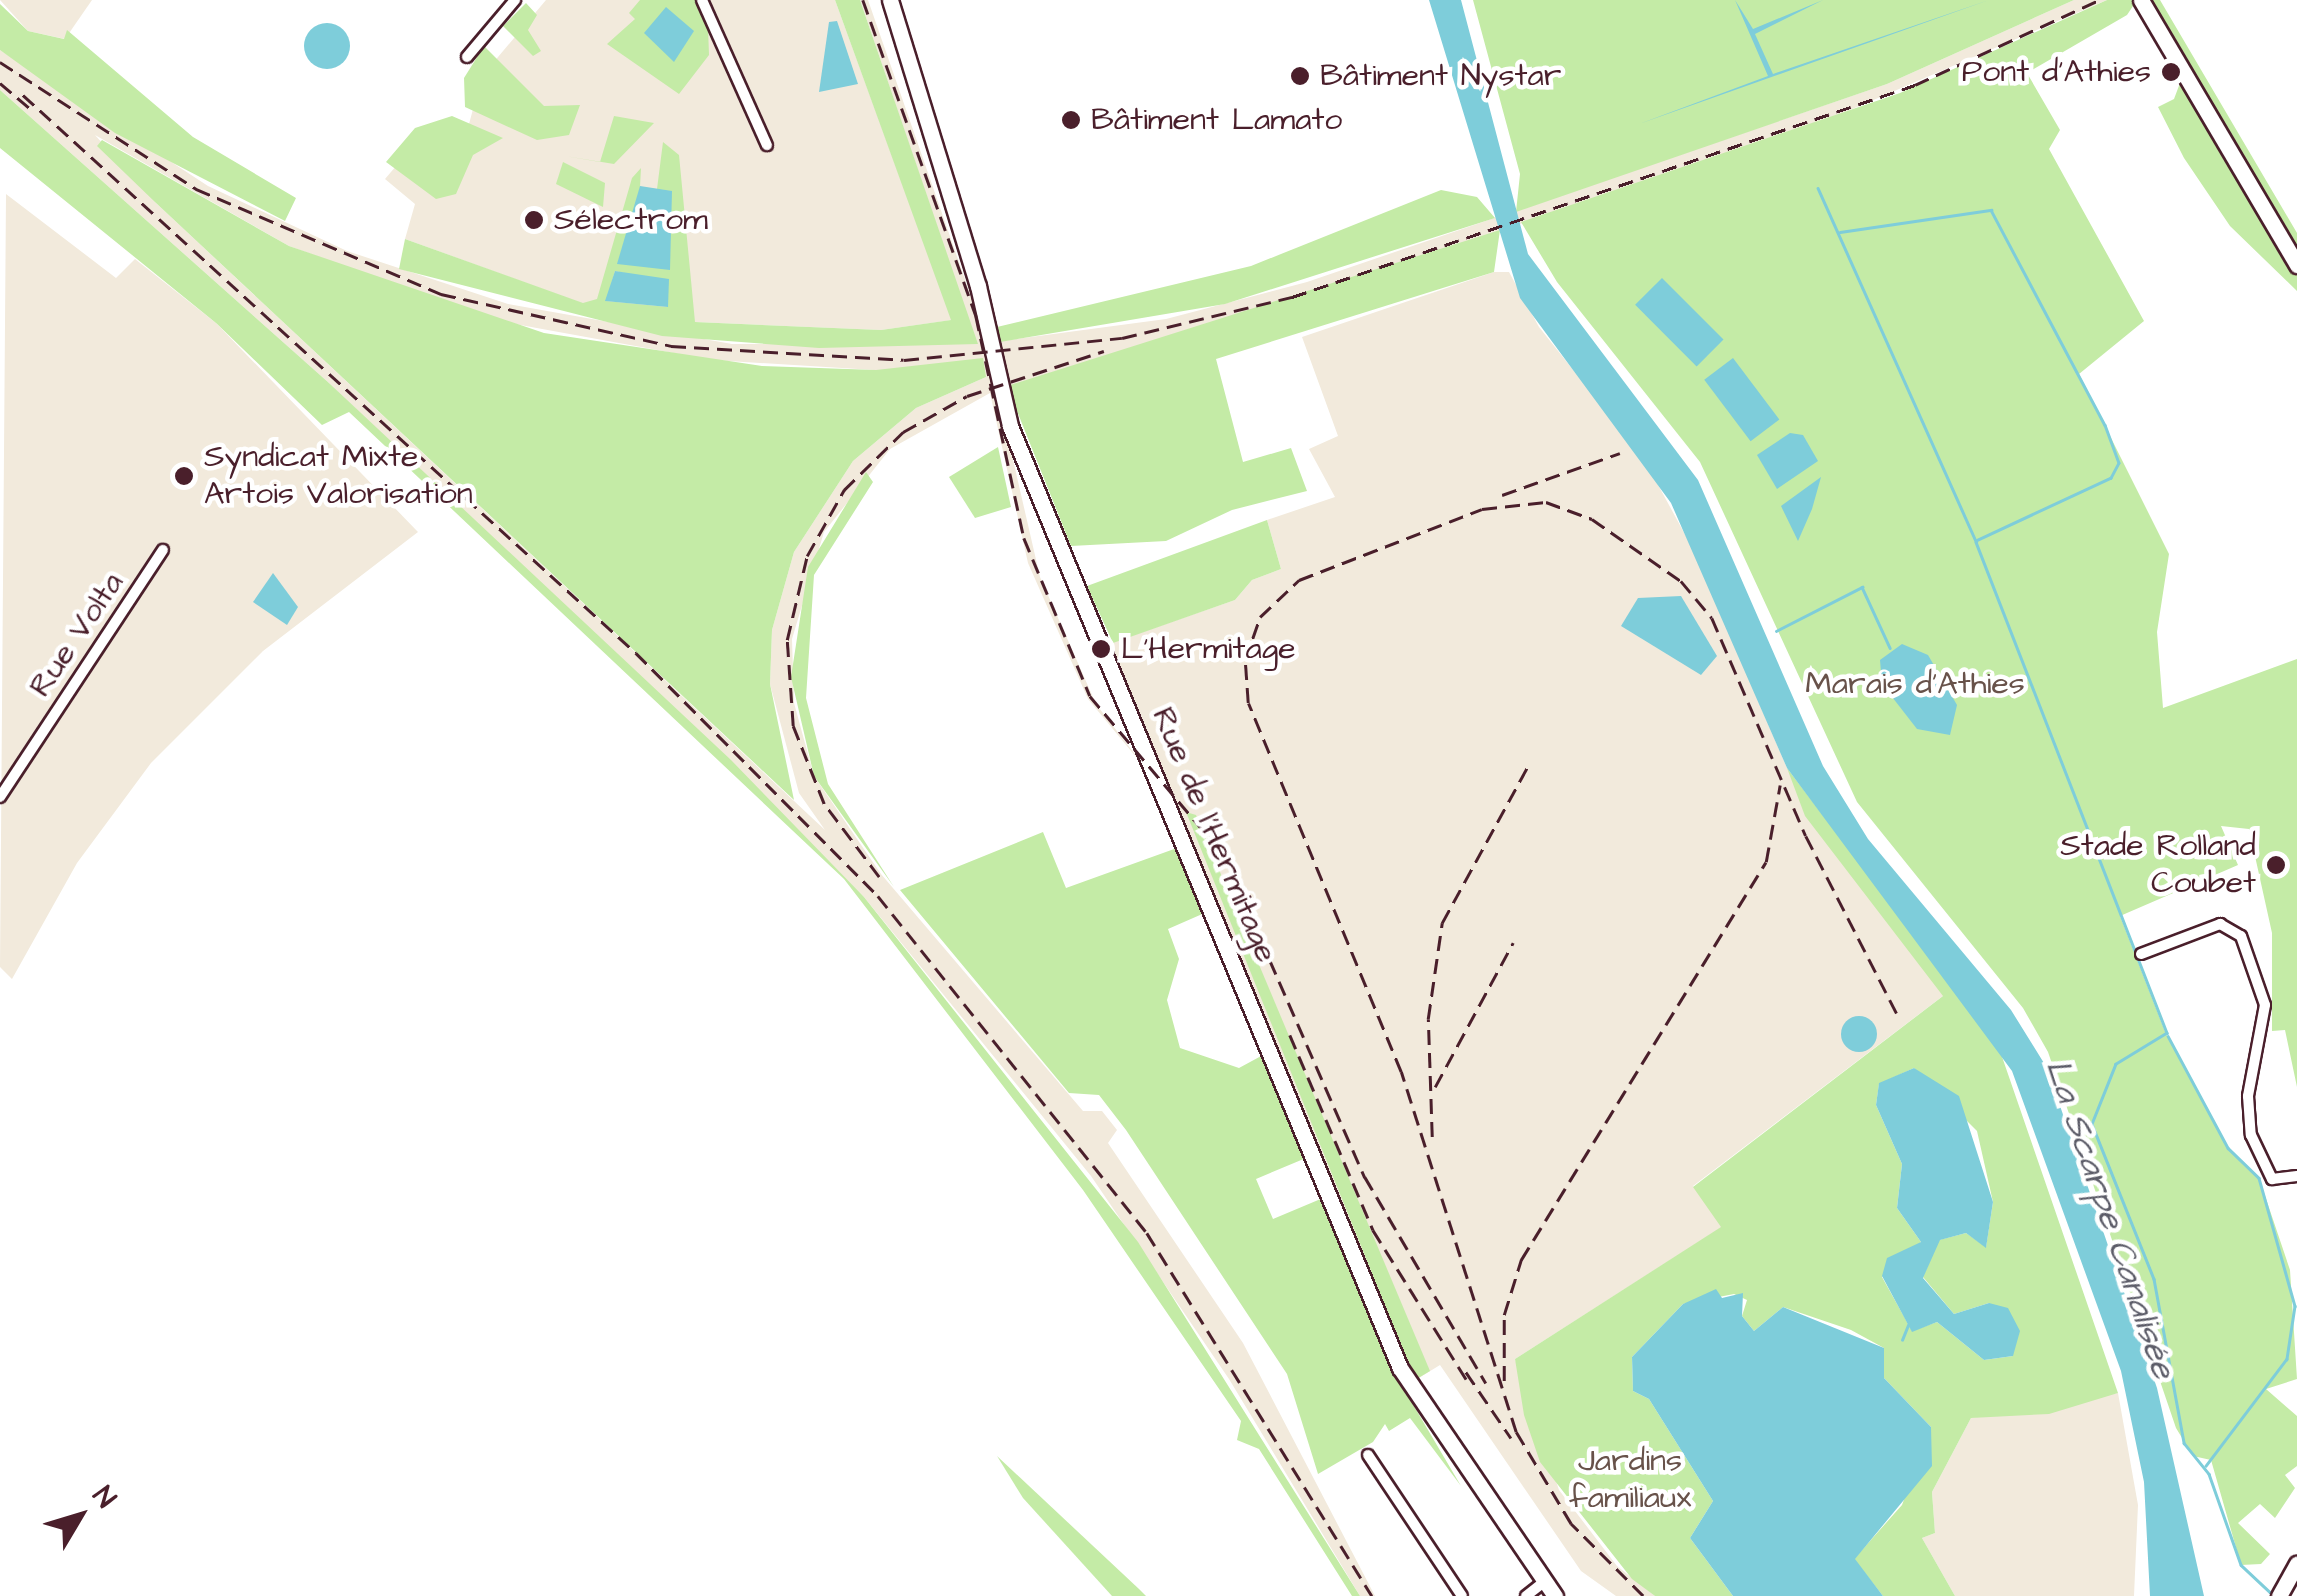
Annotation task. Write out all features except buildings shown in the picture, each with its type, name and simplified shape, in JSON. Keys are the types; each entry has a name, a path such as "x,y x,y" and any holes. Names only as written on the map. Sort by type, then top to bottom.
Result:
{"street":[{"path":"468,56 515,0"},
{"path":"702,0 767,145"},
{"name":"Rue de l'Hermitage","path":"890,0 978,286 1010,426 1400,1368 1549,1589"},
{"path":"2141,0 2293,260"},
{"name":"Rue Volta","path":"0,797 162,550"},
{"path":"2142,954 2220,924 2241,936 2265,1005 2248,1115 2272,1179 2297,1176"},
{"path":"1368,1454 1462,1596"},
{"path":"2279,1596 2297,1564"},
{"path":"1526,1596 1549,1589"}],"shaded area":[{"path":"0,0 92,0 65,39 28,31"},
{"path":"546,0 835,0 952,320 881,330 695,322 584,304 405,239 415,204 385,179 408,152 469,124 482,76"},
{"path":"860,0 868,0 987,343 1166,319 1307,282 1887,84 2074,0 2107,0 1843,113 1320,293 997,390 1040,577 1096,704 1151,775 1088,699 1028,563 990,393 890,449 824,532 792,639 794,703 814,776 881,874 1083,1111 1102,1111 1117,1130 1108,1143 1243,1343 1375,1596 1360,1596 1229,1379 1091,1176 864,897 329,383 0,90 0,50 208,186 347,251 508,304 732,344 977,344","holes":["95,135 289,246 493,320 712,360 986,377 916,408 853,461 794,552 772,630 770,684 799,793 825,830 156,203"]},
{"path":"6,194 116,278 135,259 216,323 418,532 263,651 151,763 77,863 12,979 0,967"},
{"path":"1494,272 1509,272 1539,327 1644,459 1694,551 1787,768 1837,845 1956,986 1693,1186 1722,1227 1515,1359 1559,1490 1617,1566 1655,1596 1616,1596 1581,1571 1440,1365 1409,1384 1105,645 1235,600 1252,580 1281,569 1267,520 1335,497 1309,449 1338,436 1302,337"},
{"path":"2118,1393 2138,1505 2134,1596 1955,1596 1922,1538 1935,1533 1932,1492 1971,1418"}],"green space":[{"path":"640,0 696,0 708,27 709,55 679,94 607,44 635,19 629,13"},
{"path":"835,0 860,0 978,344 819,348 662,336 399,269 405,239 583,303 597,299 632,178 641,168 640,187 672,191 657,189 663,142 679,155 695,322 881,330 951,320","holes":["615,271 634,275 668,307 606,301"]},
{"path":"1473,0 2074,0 1887,84 1516,212 1520,174"},
{"name":"Marais d'Athies","path":"2107,0 2137,0 2127,15 2027,73 2060,130 2049,149 2144,321 2079,374 2169,554 2157,632 2163,708 2297,659 2297,1087 2285,1030 2272,1031 2272,933 2249,829 2221,826 2238,865 2120,916 2166,1034 2228,1148 2259,1178 2290,1270 2297,1379 2266,1389 2297,1416 2297,1466 2285,1475 2295,1488 2275,1518 2260,1504 2238,1523 2270,1554 2261,1564 2241,1565 2211,1460 2193,1456 2176,1428 2048,1052 2023,1008 1857,802 1700,462 1557,282 1521,222 1900,93"},
{"path":"2141,0 2160,0 2297,233 2297,291 2230,226 2184,158 2158,107 2174,99 2183,75"},
{"path":"526,3 537,15 528,30 541,51 533,56 503,26"},
{"path":"0,4 28,31 64,39 67,30 193,137 296,198 285,221 115,133 0,50"},
{"path":"484,46 544,106 580,105 569,135 537,140 465,107 464,78"},
{"path":"0,90 329,383 731,760 864,897 1138,1242 1360,1596 1352,1596 1259,1449 1237,1440 1241,1421 1083,1190 844,879 349,412 322,425 216,323 0,148"},
{"path":"452,116 503,138 473,155 456,194 436,199 386,162 415,128"},
{"path":"614,116 654,123 614,164 600,162"},
{"path":"102,140 289,246 544,333 762,366 876,370 983,358 986,377 916,408 853,461 794,552 772,630 770,684 794,800 156,203 97,146"},
{"path":"563,162 605,183 603,207 556,184"},
{"path":"1441,190 1477,197 1495,218 1225,304 1000,342 997,327 1251,266"},
{"path":"1500,230 1494,272 1216,359 1243,462 1291,448 1307,491 1232,510 1166,541 1071,546 1007,386"},
{"path":"998,447 1011,507 975,518 949,477"},
{"path":"866,472 873,482 814,575 806,698 828,784 894,887 814,776 791,677 808,567"},
{"path":"1267,520 1281,569 1252,580 1235,600 1113,643 1087,586"},
{"name":"Jardins familiaux","path":"1787,768 1999,1048 2118,1393 2049,1414 1971,1418 1932,1492 1935,1533 1922,1538 1955,1596 1883,1596 1854,1559 1902,1505 1931,1427 1884,1378 1884,1348 1851,1330 1783,1307 1754,1331 1742,1316 1747,1300 1734,1294 1683,1304 1632,1357 1633,1391 1649,1399 1713,1501 1690,1538 1733,1596 1655,1596 1632,1579 1540,1462 1524,1415 1515,1359 1721,1227 1693,1187 1943,996 1805,816","holes":["1914,1068 1977,1131 1993,1202 1986,1247 1966,1233 1939,1240 1923,1277 1954,1314 1989,1303 2013,1356 1984,1360 1937,1322 1912,1331 1882,1277 1921,1242 1897,1208 1902,1164 1876,1105 1879,1084"]},
{"path":"1186,812 1196,815 1430,1371 1415,1380"},
{"path":"1043,832 1066,888 1188,844 1216,908 1168,929 1179,959 1167,1000 1180,1048 1239,1068 1263,1055 1306,1158 1256,1179 1273,1219 1323,1198 1385,1357 1461,1486 1410,1418 1389,1431 1385,1424 1373,1442 1318,1474 1287,1374 1126,1130 1099,1095 1069,1093 900,890"},
{"path":"997,1456 1146,1596 1112,1596 1023,1498"}],"water":[{"path":"1429,0 1461,0 1528,254 1698,480 1823,766 1868,839 2011,1010 2047,1068 2157,1388 2204,1596 2150,1596 2144,1482 2121,1371 2012,1071 1787,768 1671,503 1520,298"},
{"path":"1735,0 1753,29 1823,0 1755,34 1773,74 1989,0 1639,124 1768,76"},
{"path":"666,7 694,31 674,62 644,33"},
{"path":"837,21 858,84 819,92 829,22"},
{"path":"327,23 343,30 350,46 343,62 327,69 311,62 304,46 311,30"},
{"path":"640,186 672,191 670,270 617,264"},
{"path":"615,271 669,279 668,307 605,301"},
{"path":"1662,278 1724,340 1697,366 1635,305"},
{"path":"1733,358 1779,419 1751,441 1704,380"},
{"path":"1790,433 1803,435 1818,461 1777,489 1757,455"},
{"path":"1821,477 1812,509 1798,541 1781,506"},
{"path":"273,573 298,607 287,625 253,602"},
{"path":"1681,596 1717,656 1701,675 1621,626 1638,598"},
{"path":"1902,644 1928,655 1957,705 1950,735 1917,729 1882,684 1880,660"},
{"path":"1859,1016 1872,1021 1877,1034 1872,1047 1859,1052 1846,1047 1841,1034 1846,1021"},
{"path":"1914,1068 1959,1096 1993,1202 1986,1248 1966,1233 1940,1240 1923,1278 1954,1314 1989,1303 2008,1308 2020,1331 2013,1356 1984,1360 1937,1322 1912,1332 1882,1276 1887,1258 1921,1242 1897,1208 1902,1164 1876,1105 1879,1083"},
{"path":"1716,1289 1722,1298 1743,1293 1742,1316 1754,1331 1783,1307 1884,1348 1884,1378 1931,1427 1932,1466 1855,1559 1883,1596 1733,1596 1690,1538 1713,1501 1649,1399 1633,1391 1632,1357 1683,1304"}],"waterway":[{"name":"La Scarpe Canalisée","path":"1818,188 1976,542 2167,1033 2116,1064 2092,1124 2154,1279 2184,1443 2209,1474 2241,1565 2270,1592"},
{"path":"1840,232 1991,210 2105,425 2119,463 2111,478 1978,540"},
{"path":"1776,631 1862,587 1890,648"},
{"path":"2168,1036 2228,1148 2259,1178 2295,1306 2287,1359 2206,1466"},
{"path":"1902,1340 1908,1325"}],"railway":[{"path":"863,0 976,316 1024,538 1090,696 1224,855 1365,1177 1486,1383"},
{"path":"0,62 196,189 441,294 671,346 904,360 1122,338 1292,297 1915,85 2099,0"},
{"path":"0,83 32,110"},
{"path":"23,95 636,653 878,896 1147,1233 1372,1596"},
{"path":"879,877 824,804 793,726 787,640 807,556 844,490 903,432 967,396 1104,351"},
{"path":"1502,495 1620,453"},
{"path":"1643,1596 1571,1524 1516,1432 1401,1072 1248,703 1245,660 1260,617 1299,580 1482,509 1546,502 1592,519 1681,581 1712,618 1806,836 1898,1016"},
{"path":"1432,1137 1428,1019 1442,923 1528,766"},
{"path":"1504,1381 1504,1315 1521,1260 1766,862 1780,785"},
{"path":"1435,1087 1513,943"},
{"path":"1290,1035 1373,1230 1470,1385"},
{"path":"1466,1372 1511,1438"}],"place":[{"name":"Pont d'Athies","path":"2171,72"},
{"name":"Bâtiment Nystar","path":"1300,76"},
{"name":"Bâtiment Lamato","path":"1071,120"},
{"name":"Sélectrom","path":"534,220"},
{"name":"Syndicat Mixte Artois Valorisation","path":"184,476"},
{"name":"L'Hermitage","path":"1101,649"},
{"name":"Stade Rolland Coubet","path":"2276,865"}]}
